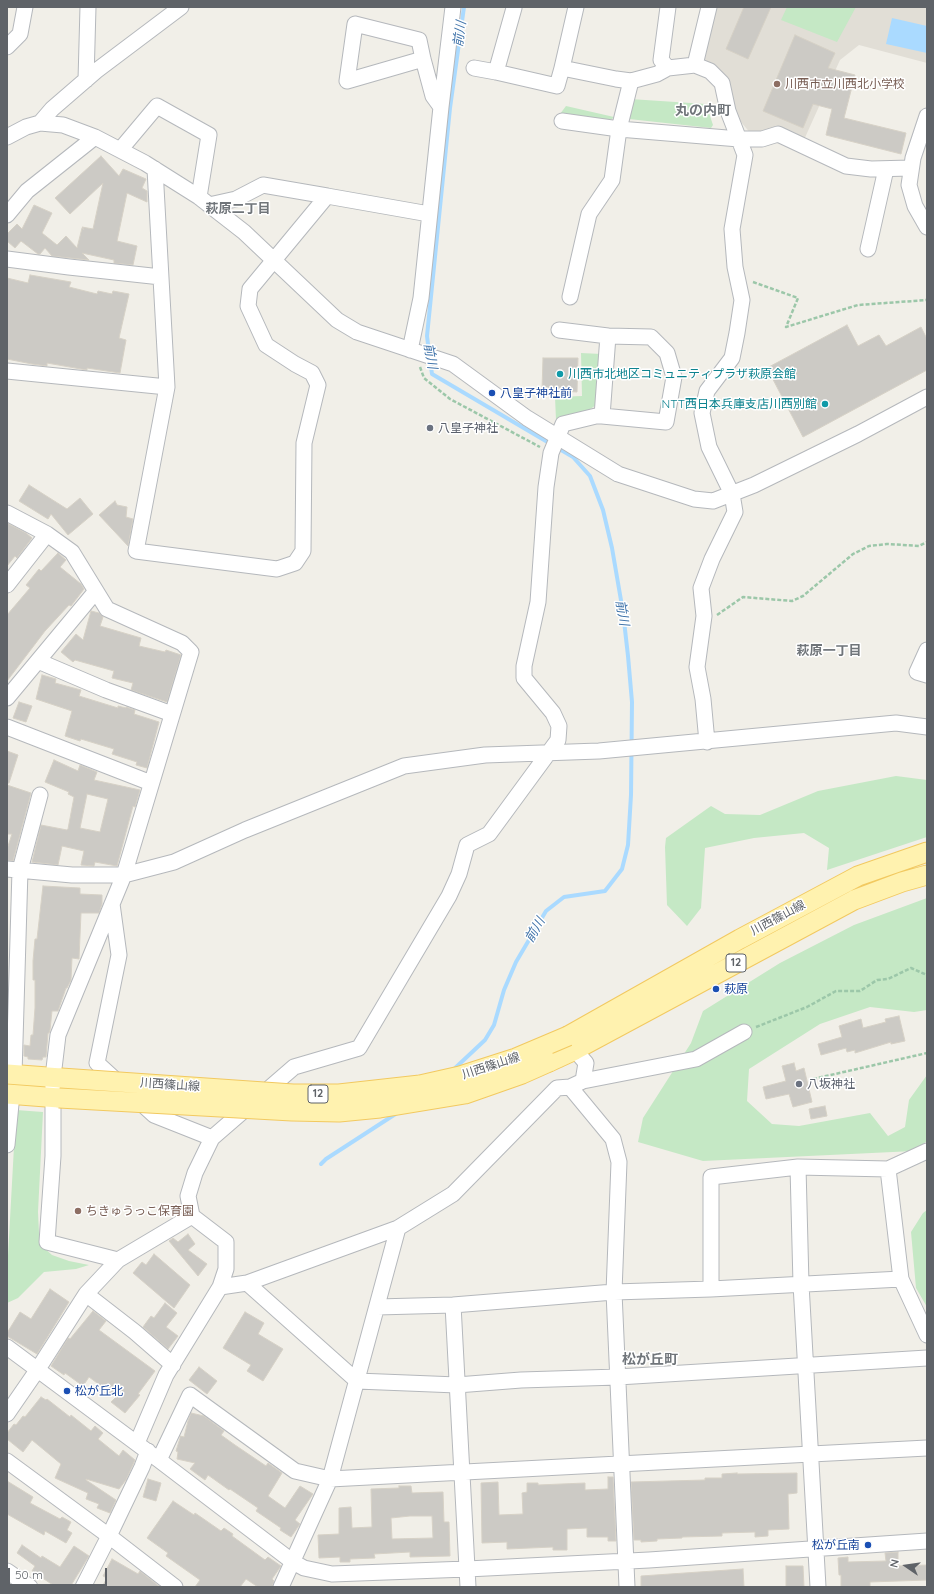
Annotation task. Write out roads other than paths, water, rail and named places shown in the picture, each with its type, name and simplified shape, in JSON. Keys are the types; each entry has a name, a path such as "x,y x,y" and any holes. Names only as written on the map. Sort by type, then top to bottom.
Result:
{"main road":[{"name":"川西篠山線","path":"10,1094 56,1098 339,1112 380,1108 465,1094 522,1074 549,1062 571,1043 740,939 858,876 927,852"},
{"name":"川西篠山線","path":"11,1075 293,1094 339,1094 420,1084 460,1076 516,1058 571,1043 854,900 902,882 927,875"}],"street":[{"path":"7,47 20,34 24,7"},
{"path":"86,80 88,7"},
{"path":"40,123 52,109 96,71 181,7"},
{"path":"413,351 421,298 441,107 454,7"},
{"path":"474,68 557,86 576,7"},
{"path":"668,7 661,60 668,68"},
{"path":"695,65 709,7"},
{"path":"496,72 514,8"},
{"path":"423,60 347,81 355,24 419,40 433,96 441,107"},
{"path":"562,68 631,81 657,74 668,68 695,65 710,71 722,83 728,111 745,154 732,229 737,276 742,300 737,333 732,358 707,391 702,412 709,447 732,494 735,512 712,559 701,588 704,616 697,667 703,699 707,742"},
{"path":"570,297 589,214 612,180 620,129 631,81"},
{"path":"120,150 157,106 209,135 204,201"},
{"path":"927,116 913,158 909,185 915,206 927,227"},
{"path":"562,121 620,129 739,139 762,139 778,134 846,166 871,169 911,168"},
{"path":"7,137 26,127 40,123 63,125 95,136 155,169 204,201 244,232 337,320 357,332 453,364 527,418 618,474 694,499 713,502 754,485 858,434 927,397"},
{"path":"7,215 27,191 95,136"},
{"path":"155,169 167,387 136,551 276,569 295,563 303,551 304,443 318,386 312,373 266,345 248,306 250,289 327,196"},
{"path":"868,249 886,169"},
{"path":"204,201 236,199 263,185 429,214"},
{"path":"7,259 69,268 161,277"},
{"path":"83,1587 142,1467 148,1451 166,1375 220,1287 226,1269 226,1242 192,1216 188,1196 195,1173 212,1138 294,1067 359,1048 449,896 459,874 467,845 489,834 558,740 559,726 553,713 524,678 524,666 538,602 546,487 551,453 563,424 596,416 666,422 674,377 667,353 651,337 608,336 559,330"},
{"path":"602,416 608,336"},
{"path":"7,371 167,387"},
{"path":"7,513 47,534 72,552 107,609 182,643 191,652 124,875 58,1036 53,1156 47,1242 118,1260"},
{"path":"7,584 47,534"},
{"path":"7,698 96,591"},
{"path":"927,650 917,672 927,675"},
{"path":"38,661 106,690 172,714"},
{"path":"14,870 72,875 124,875 174,862 245,830 404,766 485,755 599,751 896,723 927,727"},
{"path":"7,727 151,783"},
{"path":"11,1075 14,870 40,794"},
{"path":"112,904 119,955 97,1063 154,1114 212,1138"},
{"path":"220,1287 246,1283 398,1228 453,1194 557,1088 696,1059 744,1032"},
{"path":"571,1043 586,1063 576,1084"},
{"path":"576,1084 613,1139 619,1162 614,1292 628,1587"},
{"path":"7,1146 10,1094"},
{"path":"711,1289 711,1177 798,1168 888,1169 927,1152"},
{"path":"798,1168 801,1284 818,1587"},
{"path":"888,1169 901,1279 927,1334"},
{"path":"7,1414 86,1294 118,1260 192,1216"},
{"path":"281,1587 330,1479 398,1228"},
{"path":"377,1306 453,1305 614,1292 711,1289 901,1279"},
{"path":"246,1283 357,1381 457,1385 521,1380 618,1377 806,1364 927,1358"},
{"path":"86,1294 135,1332 173,1365"},
{"path":"453,1305 468,1587"},
{"path":"7,1347 148,1451 293,1562 304,1568 332,1574 626,1561 927,1541"},
{"path":"148,1451 190,1395 295,1471 330,1479 927,1448"},
{"path":"7,1462 176,1587"},
{"path":"7,1571 30,1587"}],"water":[{"path":"892,18 927,26 927,53 886,44"}],"waterway":[{"name":"前川","path":"429,352 427,336 450,108 464,7"},
{"name":"前川","path":"430,360 432,374 573,457 590,476 603,510 612,548 623,612 632,702 631,795 628,845 622,869 605,891 564,897 546,911 516,962 504,990 494,1025 485,1040 453,1070"},
{"name":"前川","path":"321,1164 326,1159 397,1113"}],"place":[{"name":"川西市立川西北小学校","path":"777,84"},
{"name":"川西市北地区コミュニティプラザ萩原会館","path":"560,374"},
{"name":"八皇子神社前","path":"492,393"},
{"name":"NTT西日本兵庫支店川西別館","path":"825,404"},
{"name":"八皇子神社","path":"430,428"},
{"name":"萩原","path":"716,989"},
{"name":"八坂神社","path":"799,1084"},
{"name":"ちきゅうっこ保育園","path":"78,1211"},
{"name":"松が丘北","path":"67,1391"},
{"name":"松が丘南","path":"868,1545"}],"district":[{"name":"丸の内町","path":"703,111"},
{"name":"萩原二丁目","path":"238,209"},
{"name":"萩原一丁目","path":"829,651"},
{"name":"松が丘町","path":"650,1360"}]}
